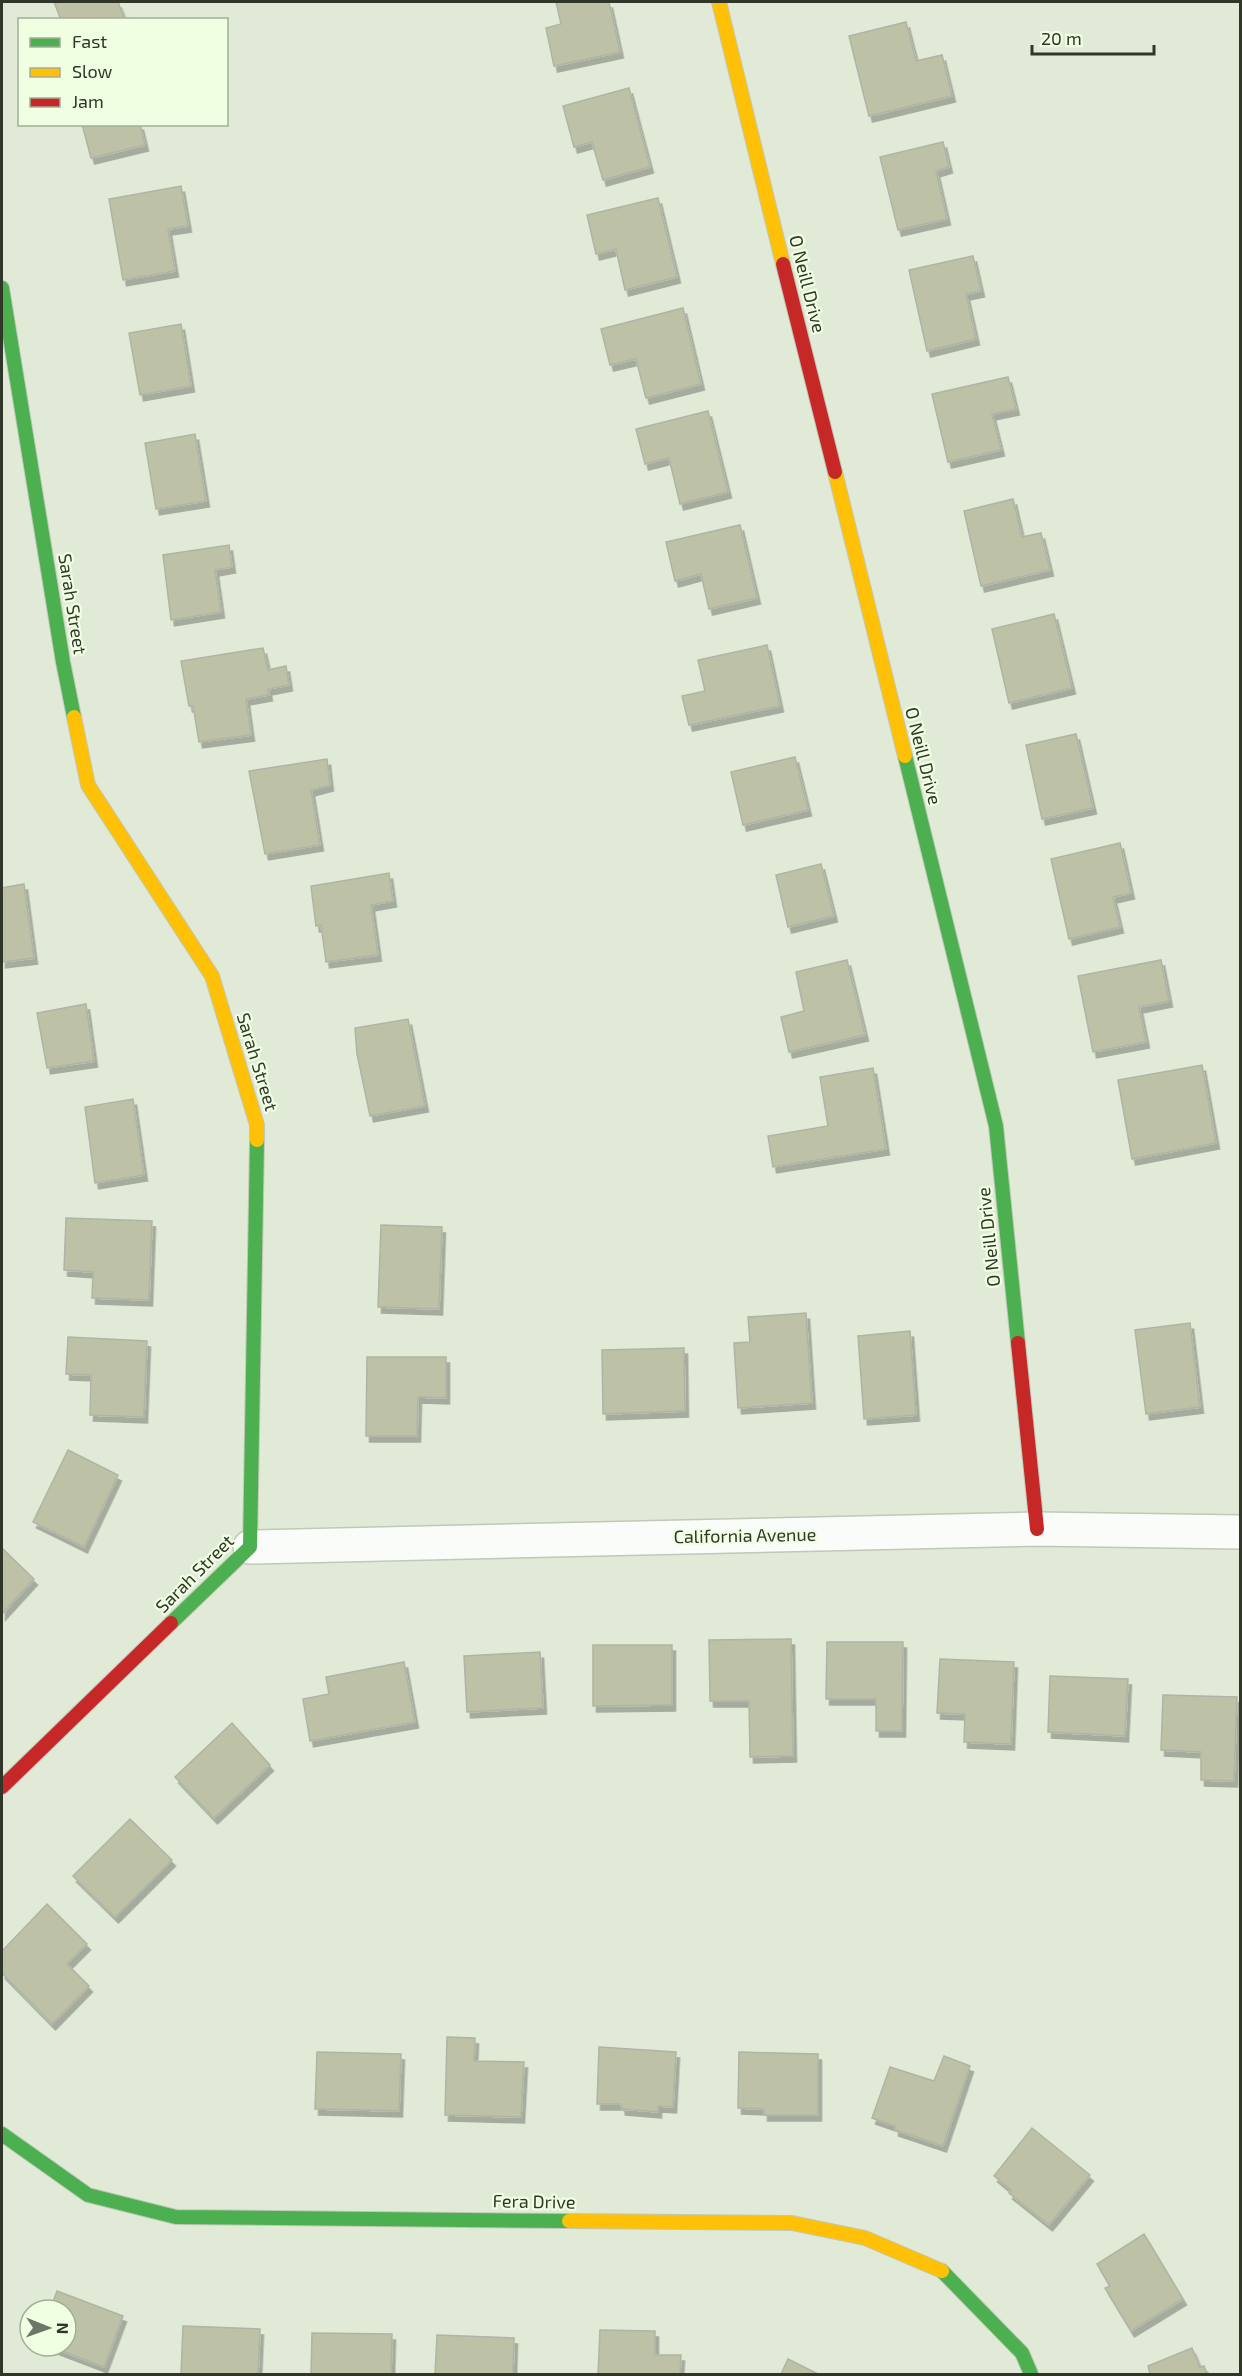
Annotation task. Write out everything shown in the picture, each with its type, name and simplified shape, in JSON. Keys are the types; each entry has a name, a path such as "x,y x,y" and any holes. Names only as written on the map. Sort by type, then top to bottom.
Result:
{"street":[{"name":"O Neill Drive","path":"719,2 996,1126 1037,1529"},
{"name":"Sarah Street","path":"2,288 63,662 88,785 212,976 257,1125 250,1547 2,1787"},
{"name":"California Avenue","path":"250,1547 1037,1529 1240,1532"},
{"name":"Fera Drive","path":"2,2134 88,2195 176,2217 792,2223 865,2238 941,2270 1022,2353 1031,2374"}],"building":[{"path":"54,2 118,2 124,18 60,18"},
{"path":"556,2 609,2 620,52 554,66 546,28 561,24"},
{"path":"906,22 916,61 942,55 952,96 869,116 849,36"},
{"path":"629,88 650,167 603,180 592,142 574,147 563,106"},
{"path":"83,126 140,126 145,145 91,158"},
{"path":"943,142 949,167 936,171 947,219 898,230 880,157"},
{"path":"181,186 188,226 168,229 175,271 123,280 109,199"},
{"path":"658,198 677,277 625,290 616,249 596,254 587,215"},
{"path":"973,256 981,291 966,294 976,339 927,351 909,270"},
{"path":"683,308 701,384 646,398 636,359 610,365 601,329"},
{"path":"181,324 191,386 140,395 129,333"},
{"path":"1008,377 1016,409 992,414 1001,450 948,462 932,394"},
{"path":"708,411 728,492 680,504 669,458 645,464 636,429"},
{"path":"195,434 206,501 156,509 145,443"},
{"path":"1013,499 1022,537 1041,533 1050,570 981,586 964,511"},
{"path":"740,525 757,598 709,609 701,574 675,581 666,542"},
{"path":"229,545 232,567 215,570 221,612 171,620 163,555"},
{"path":"1054,614 1072,688 1009,703 992,629"},
{"path":"767,645 780,706 689,725 682,696 705,691 698,660"},
{"path":"263,648 268,670 286,666 289,685 268,689 269,695 246,699 251,735 199,742 193,706 189,706 181,661"},
{"path":"1076,734 1093,808 1042,819 1026,745"},
{"path":"795,757 808,810 743,825 731,772"},
{"path":"327,759 330,785 311,790 320,845 265,854 249,771"},
{"path":"1120,843 1131,893 1113,897 1120,927 1069,939 1051,859"},
{"path":"821,864 834,916 788,927 776,875"},
{"path":"389,873 393,901 371,905 378,955 326,962 321,925 316,926 311,886"},
{"path":"24,884 34,958 2,962 2,888"},
{"path":"847,960 865,1035 789,1052 781,1017 804,1011 796,972"},
{"path":"1161,960 1169,1001 1139,1007 1146,1042 1093,1052 1078,976"},
{"path":"86,1004 94,1061 47,1068 37,1013"},
{"path":"408,1019 425,1106 370,1116 357,1054 355,1028"},
{"path":"1202,1065 1216,1143 1132,1159 1118,1080"},
{"path":"873,1068 886,1149 773,1167 768,1136 828,1126 820,1077"},
{"path":"133,1099 144,1175 95,1183 85,1107"},
{"path":"66,1218 152,1221 149,1300 92,1298 93,1272 64,1270"},
{"path":"381,1225 442,1227 439,1309 378,1307"},
{"path":"806,1313 812,1403 738,1408 734,1343 750,1342 748,1317"},
{"path":"1190,1323 1200,1407 1146,1414 1135,1330"},
{"path":"910,1331 916,1415 864,1419 858,1336"},
{"path":"68,1337 147,1341 144,1417 90,1415 91,1375 66,1374"},
{"path":"684,1348 685,1411 603,1414 602,1350"},
{"path":"367,1357 446,1357 446,1398 418,1397 417,1436 366,1436"},
{"path":"68,1450 118,1475 84,1547 33,1522"},
{"path":"2,1548 34,1579 2,1614"},
{"path":"791,1639 793,1756 750,1757 749,1701 710,1701 709,1640"},
{"path":"827,1642 903,1642 902,1731 876,1731 876,1699 826,1699"},
{"path":"593,1645 672,1645 672,1705 593,1706"},
{"path":"540,1652 543,1708 467,1712 464,1656"},
{"path":"940,1659 1014,1662 1011,1744 964,1742 965,1714 937,1713"},
{"path":"404,1662 415,1722 310,1741 303,1699 329,1694 326,1677"},
{"path":"1050,1676 1128,1679 1125,1736 1048,1732"},
{"path":"1163,1695 1237,1697 1234,1781 1201,1780 1201,1752 1161,1750"},
{"path":"232,1723 270,1765 214,1818 175,1777"},
{"path":"130,1819 172,1860 115,1917 73,1876"},
{"path":"47,1904 87,1944 67,1964 89,1986 52,2024 2,1973 2,1951"},
{"path":"447,2037 475,2038 474,2061 524,2062 521,2117 445,2115"},
{"path":"599,2047 676,2052 673,2107 658,2106 658,2112 622,2109 621,2104 597,2104"},
{"path":"317,2052 401,2054 399,2111 315,2109"},
{"path":"739,2052 818,2054 818,2115 764,2115 764,2109 738,2108"},
{"path":"944,2056 970,2066 943,2146 895,2130 895,2126 872,2118 890,2067 934,2081"},
{"path":"1032,2128 1090,2175 1049,2225 1009,2193 1011,2190 994,2176"},
{"path":"1144,2234 1183,2299 1131,2331 1105,2288 1110,2286 1097,2264"},
{"path":"57,2291 75,2298 54,2298"},
{"path":"78,2299 123,2316 104,2367 78,2357"},
{"path":"183,2326 260,2329 258,2374 181,2374"},
{"path":"600,2330 655,2331 655,2355 681,2355 680,2374 598,2374"},
{"path":"312,2333 392,2334 391,2374 311,2374"},
{"path":"437,2335 514,2338 513,2374 435,2374"},
{"path":"1192,2348 1200,2367 1204,2366 1207,2374 1150,2374 1148,2366"},
{"path":"788,2359 818,2374 781,2374"}],"traffic: fast":[{"path":"2,288 74,717"},
{"path":"905,756 996,1126 1018,1343"},
{"path":"171,1623 250,1547 257,1140"},
{"path":"2,2134 88,2195 176,2217 569,2221"},
{"path":"942,2271 1022,2353 1031,2374"}],"traffic: slow":[{"path":"719,2 783,264"},
{"path":"835,472 905,756"},
{"path":"74,717 88,785 212,976 257,1125 257,1140"},
{"path":"569,2221 792,2223 865,2238 942,2271"}],"traffic: jam":[{"path":"783,264 835,472"},
{"path":"1018,1343 1037,1529"},
{"path":"2,1787 171,1623"}]}
